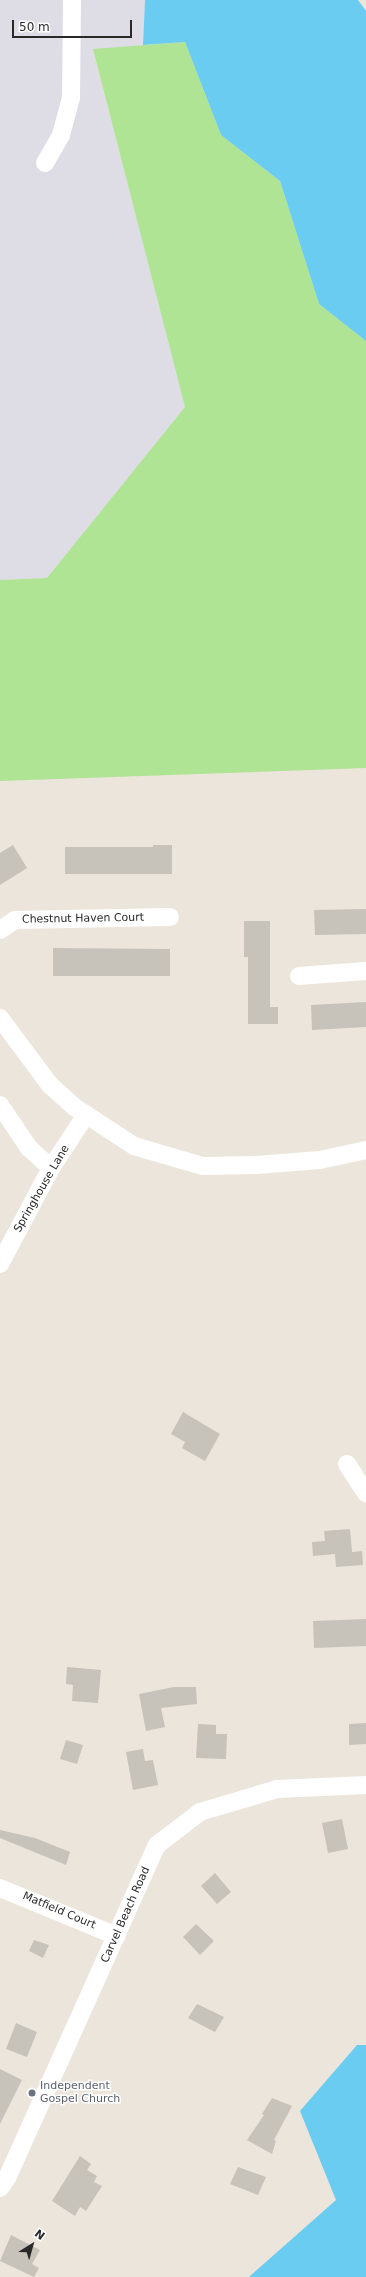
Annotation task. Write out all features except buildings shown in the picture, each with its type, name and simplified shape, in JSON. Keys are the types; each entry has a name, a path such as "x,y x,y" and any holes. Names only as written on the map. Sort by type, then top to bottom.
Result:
{"street":[{"path":"45,163 61,135 71,98 72,0"},
{"name":"Chestnut Haven Court","path":"0,930 14,920 170,917"},
{"path":"299,976 366,970"},
{"path":"0,1018 50,1085 86,1115 134,1146 203,1166 256,1166 320,1160 366,1150"},
{"path":"0,1105 28,1148 51,1168"},
{"name":"Springhouse Lane","path":"0,1264 51,1168 86,1115"},
{"path":"347,1464 366,1493"},
{"name":"Carvel Beach Road","path":"0,2188 8,2176 157,1846 200,1812 277,1789 366,1785"},
{"name":"Matfield Court","path":"0,1888 117,1936"}],"shaded area":[{"path":"0,0 145,0 143,45 93,50 185,407 47,578 0,580"}],"green space":[{"path":"185,42 221,135 280,181 319,304 366,341 366,768 0,781 0,580 47,578 185,407 93,49"}],"water":[{"path":"145,0 358,0 366,11 366,341 319,304 280,181 221,135 185,42 143,45"},
{"path":"357,2045 366,2045 366,2277 249,2277 336,2200 300,2111"}],"place":[{"name":"Independent Gospel Church","path":"32,2093"}]}
